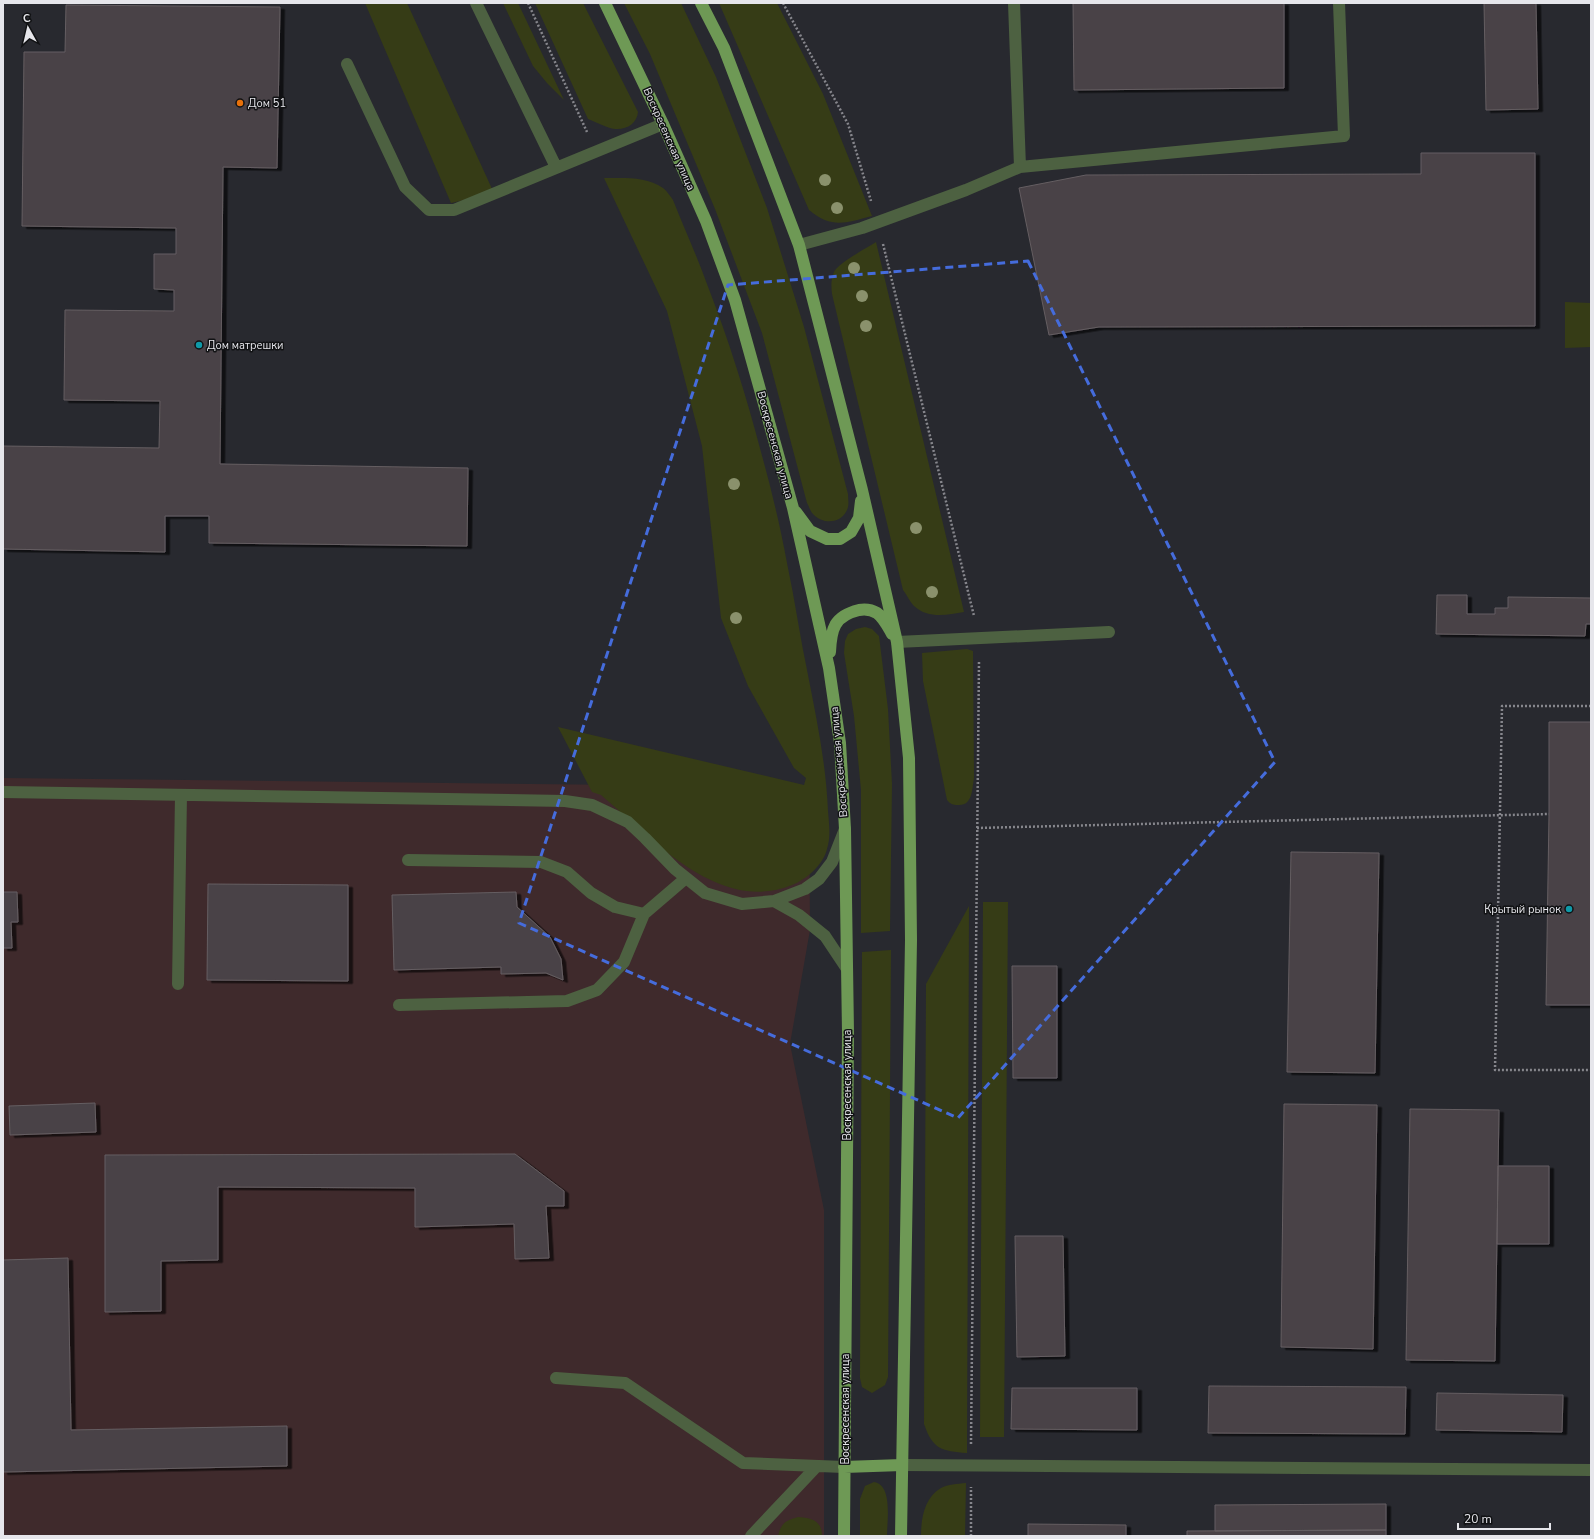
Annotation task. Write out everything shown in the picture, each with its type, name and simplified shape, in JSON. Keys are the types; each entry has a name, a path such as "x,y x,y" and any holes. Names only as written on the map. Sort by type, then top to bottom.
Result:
{"main road":[{"name":"Воскресенская улица","path":"605,3 663,124 706,221 735,300 793,508 829,668 840,743 845,829 848,1041 844,1536"},
{"path":"701,3 724,48 799,245 862,490 896,642 909,758 911,940 901,1536"},
{"path":"793,508 810,531 827,539 840,539 851,532 859,518 862,490"},
{"path":"829,668 831,636 838,619 850,612 864,609 877,613 887,625 896,642"},
{"path":"844,1467 902,1465"}],"street":[{"path":"476,3 556,167"},
{"path":"1014,3 1020,167"},
{"path":"799,245 862,228 966,190 1020,167 1344,136 1339,3"},
{"path":"347,64 405,187 429,210 454,210 663,124"},
{"path":"896,642 1109,632"},
{"path":"3,792 565,801 592,805 628,822 675,869 705,893 742,904 774,901 805,889 819,879 832,862 845,829"},
{"path":"178,984 181,795"},
{"path":"408,860 541,862 567,872 591,893 615,908 644,914"},
{"path":"399,1006 567,1001 597,990 624,962 644,914 686,878"},
{"path":"774,901 799,915 825,936 847,969"},
{"path":"556,1378 625,1383 743,1463 844,1467"},
{"path":"902,1465 1591,1470"},
{"path":"750,1536 817,1466"}],"path":[{"path":"528,3 596,151"},
{"path":"782,3 848,124 878,222 979,638 970,1536"},
{"path":"1591,706 1502,706 1495,1070 1591,1070"},
{"path":"977,828 1549,814"}],"highlighted area":[{"path":"1028,261 1275,762 958,1118 519,923 728,285"}],"shaded area":[{"path":"3,778 809,787 810,930 790,1044 824,1210 824,1536 3,1536"}],"green space":[{"path":"365,3 407,3 493,191 487,195 451,203"},
{"path":"503,3 518,3 564,100 533,66"},
{"path":"535,3 583,3 638,112 636,119 631,125 624,128 615,129 588,119"},
{"path":"624,3 681,3 716,77 767,208 804,327 848,494 848,507 846,512 838,519 828,521 817,518 812,513 807,503 762,333 715,209 650,54"},
{"path":"719,3 777,3 823,94 872,216 839,223 825,220 809,210"},
{"path":"604,178 635,178 649,181 663,188 673,200 699,263 722,325 743,388 765,466 793,591 802,647 818,726 825,776 829,825 828,844 822,861 809,875 792,885 765,891 738,890 712,881 688,867 664,850 601,795 592,792 558,727 804,785 806,778 794,768 748,686 721,618 702,446 667,311"},
{"path":"876,242 964,612 938,615 925,613 911,603 903,590 832,294 831,285 834,272 837,268"},
{"path":"1565,302 1591,303 1591,347 1565,348"},
{"path":"865,627 872,629 879,636 888,709 892,784 890,931 861,933 861,790 854,716 844,653 845,641 848,634 856,629"},
{"path":"967,649 973,651 974,778 971,796 967,803 963,805 956,805 947,800 923,681 922,653"},
{"path":"983,902 1008,902 1004,1437 980,1437"},
{"path":"969,906 967,1453 940,1448 927,1433 924,1424 926,984"},
{"path":"891,950 888,1377 885,1385 872,1393 862,1387 860,1378 862,952"},
{"path":"874,1482 880,1485 884,1490 888,1504 887,1536 860,1536 860,1499 865,1486"},
{"path":"966,1483 965,1536 921,1536 925,1509 927,1503 935,1492 941,1488 953,1484"},
{"path":"798,1517 811,1519 818,1523 822,1531 822,1536 778,1536 784,1523"}],"building":[{"path":"1073,3 1284,3 1284,88 1074,90"},
{"path":"1484,3 1536,3 1538,109 1486,110"},
{"path":"66,5 280,7 277,168 223,167 220,464 468,468 467,546 209,543 209,516 165,516 165,552 3,549 3,446 159,448 160,401 64,400 65,310 174,311 174,290 154,289 154,254 176,254 176,228 22,226 24,52 65,52"},
{"path":"1421,153 1535,153 1535,326 1099,327 1049,335 1019,188 1086,175 1421,174"},
{"path":"1437,595 1467,595 1467,614 1495,614 1495,608 1508,608 1508,597 1591,598 1591,624 1586,624 1585,636 1436,634"},
{"name":"Крытый рынок","path":"1549,722 1591,722 1591,1005 1546,1005"},
{"path":"1291,852 1379,853 1375,1073 1287,1072"},
{"path":"208,884 348,885 348,981 207,980"},
{"path":"3,892 17,892 18,922 11,922 12,948 3,948"},
{"path":"516,892 517,907 550,937 561,959 563,980 546,973 501,974 501,967 394,970 392,895"},
{"path":"1012,966 1057,966 1057,1078 1013,1078"},
{"path":"95,1103 96,1132 10,1135 9,1106"},
{"path":"1284,1104 1377,1105 1373,1349 1281,1347"},
{"path":"1410,1109 1499,1110 1495,1361 1406,1360"},
{"path":"515,1154 564,1191 564,1206 546,1206 549,1258 515,1259 514,1224 415,1227 415,1188 218,1187 218,1260 161,1261 161,1311 105,1312 105,1155"},
{"path":"1498,1166 1549,1166 1549,1244 1497,1244"},
{"path":"1015,1236 1063,1236 1065,1356 1017,1357"},
{"path":"68,1258 71,1430 287,1426 287,1466 3,1472 3,1260"},
{"path":"1209,1386 1406,1387 1405,1434 1208,1433"},
{"path":"1012,1388 1137,1388 1137,1430 1011,1429"},
{"path":"1437,1393 1563,1395 1562,1432 1436,1430"},
{"path":"1386,1504 1386,1530 1215,1531 1215,1505"},
{"path":"1028,1524 1126,1525 1126,1536 1028,1536"},
{"path":"1386,1530 1386,1536 1187,1536 1187,1531"}],"place":[{"name":"Дом 51","path":"240,103"},
{"name":"Дом матрешки","path":"199,345"},
{"name":"Крытый рынок","path":"1569,909"}]}
